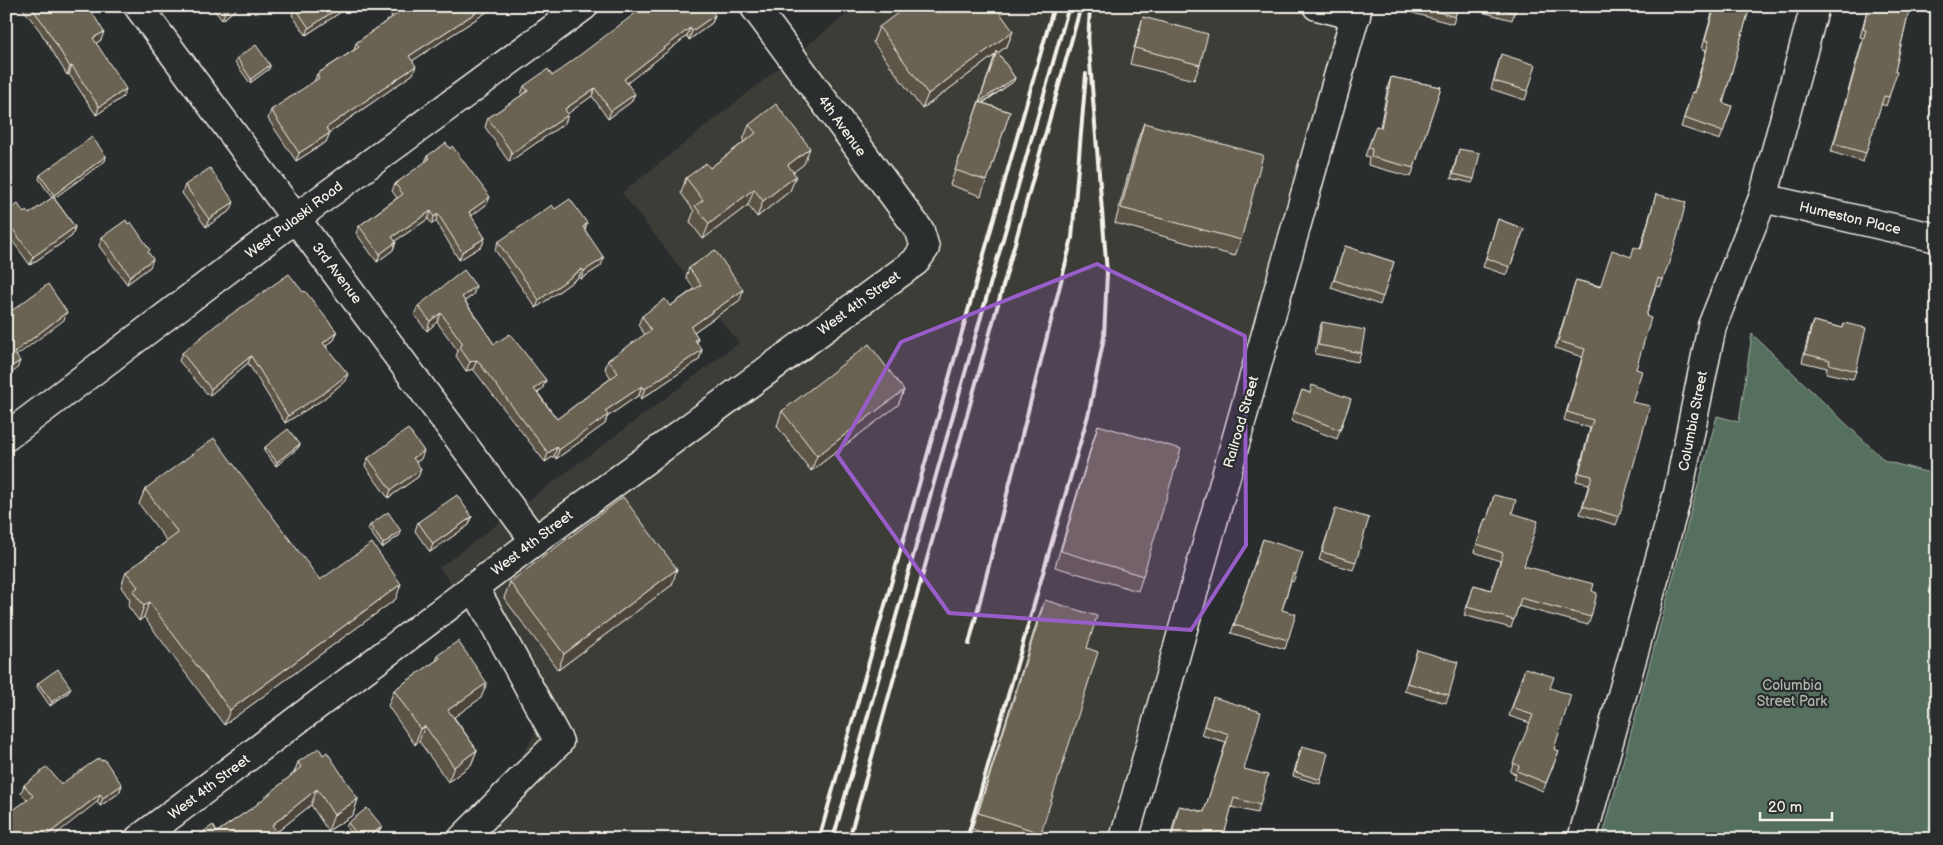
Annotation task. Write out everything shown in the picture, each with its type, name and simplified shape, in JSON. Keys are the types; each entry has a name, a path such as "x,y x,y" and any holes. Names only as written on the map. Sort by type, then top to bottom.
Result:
{"street":[{"name":"3rd Avenue","path":"138,6 535,541"},
{"name":"West Pulaski Road","path":"6,436 296,218 584,6"},
{"name":"4th Avenue","path":"754,6 920,231 925,248"},
{"path":"1317,6 1357,11"},
{"name":"Columbia Street","path":"1582,839 1678,493 1712,326 1763,198 1815,6"},
{"name":"Railroad Street","path":"1124,839 1357,11"},
{"name":"Humeston Place","path":"1763,198 1937,238"},
{"name":"West 4th Street","path":"139,839 535,541 915,262 925,248"},
{"path":"462,839 559,742 474,587"}],"highlighted area":[{"path":"1097,264 1245,336 1246,545 1191,630 949,613 837,455 901,342"}],"shaded area":[{"path":"857,6 1342,6 1107,839 473,839 550,707 439,568 739,343 622,193"}],"green space":[{"name":"Columbia Street Park","path":"1752,334 1885,461 1937,475 1937,839 1602,839 1717,416 1739,422"}],"building":[{"path":"30,6 88,6 104,32 93,38 126,89 99,107"},
{"path":"220,6 232,6 225,12"},
{"path":"296,6 341,6 309,28"},
{"path":"394,6 486,6 409,56 416,66 326,128 330,133 299,153 271,110 319,78 317,74 359,47 356,43 398,13"},
{"path":"645,6 708,6 715,15 692,31 690,28 624,79 635,94 611,111 595,88 565,109 568,115 512,153 488,118 528,91 524,86 548,69 552,76"},
{"path":"907,6 995,6 1013,31 928,94 879,27"},
{"path":"1418,6 1458,6 1455,17"},
{"path":"1490,6 1516,6 1515,13"},
{"path":"1715,6 1750,6 1723,103 1732,106 1723,132 1684,118 1692,92 1695,93 1709,41 1705,40"},
{"path":"1868,6 1910,6 1895,71 1897,72 1889,97 1884,96 1866,153 1834,144 1866,30 1863,29"},
{"path":"1143,17 1208,34 1200,65 1135,48"},
{"path":"256,45 270,65 251,79 237,58"},
{"path":"997,51 1015,78 979,102"},
{"path":"1501,54 1536,65 1528,91 1494,81"},
{"path":"1391,77 1441,87 1414,168 1371,157 1372,149 1368,148 1376,126 1381,128"},
{"path":"979,102 1010,112 987,181 955,170"},
{"path":"776,104 810,148 788,165 796,176 763,201 754,189 709,224 695,206 703,200 686,178 706,163 710,168 756,133 749,125"},
{"path":"1144,123 1263,155 1241,240 1121,208"},
{"path":"92,137 106,156 54,195 40,175"},
{"path":"446,143 450,149 452,146 490,197 469,212 485,238 462,252 438,214 434,217 431,211 392,237 396,242 380,254 359,226 403,194 395,184 429,159 427,156"},
{"path":"1459,149 1480,153 1474,179 1453,174"},
{"path":"210,168 234,202 209,219 185,185"},
{"path":"1656,194 1686,202 1677,238 1663,280 1658,278 1646,316 1651,318 1636,369 1642,371 1632,402 1650,406 1619,517 1583,506 1592,476 1579,473 1593,420 1567,412 1585,349 1558,341 1576,280 1600,287 1612,250 1631,257 1634,247 1641,249"},
{"path":"53,197 75,227 33,257 6,220 6,212 18,204 24,213 26,211 29,214"},
{"path":"570,199 587,223 583,227 604,258 584,271 582,269 539,300 498,242 552,205 555,209"},
{"path":"1498,219 1524,229 1510,267 1486,258"},
{"path":"126,220 128,224 131,222 150,250 148,252 153,259 130,276 102,237"},
{"path":"1345,246 1394,262 1383,297 1334,280"},
{"path":"715,250 743,290 691,327 698,338 695,340 702,350 645,389 642,386 605,411 608,415 559,450 557,447 548,453 477,360 470,362 459,347 463,344 441,313 430,321 418,306 464,270 476,286 462,297 494,344 510,334 546,380 534,389 557,419 618,373 608,360 651,330 642,316 665,299 670,306 701,285 689,268"},
{"path":"289,274 337,332 323,343 348,374 325,392 288,416 251,356 211,389 182,353 216,325"},
{"path":"48,284 67,312 16,351 14,353 20,361 6,370 6,315"},
{"path":"1813,321 1843,328 1844,323 1866,328 1856,371 1829,364 1830,360 1805,354"},
{"path":"1322,322 1365,330 1361,353 1318,345"},
{"path":"869,344 904,390 817,456 782,411"},
{"path":"1312,385 1351,399 1340,430 1294,412 1302,390 1310,393"},
{"path":"1098,425 1181,449 1143,576 1061,551"},
{"path":"288,429 300,444 277,462 265,447"},
{"path":"408,429 424,451 413,458 421,469 391,490 368,458"},
{"path":"214,438 320,580 372,543 401,584 230,710 149,602 144,606 133,591 138,587 126,572 178,533 145,489"},
{"path":"457,495 472,517 433,544 418,522"},
{"path":"1494,495 1516,500 1512,513 1538,521 1524,566 1594,584 1592,591 1597,593 1591,617 1521,598 1514,620 1467,607 1474,585 1491,590 1503,553 1477,544 1485,519 1487,520"},
{"path":"623,497 677,569 564,654 510,582"},
{"path":"1336,508 1369,518 1356,562 1322,552"},
{"path":"388,512 401,531 383,544 370,525"},
{"path":"1263,539 1303,552 1296,574 1293,573 1282,610 1296,614 1288,640 1234,625"},
{"path":"1045,600 1097,616 1087,648 1098,652 1041,833 978,813"},
{"path":"458,641 487,683 448,710 477,750 454,767 425,726 420,729 394,690 440,658 438,655"},
{"path":"1417,650 1458,662 1449,695 1407,683"},
{"path":"1525,668 1554,677 1550,688 1571,695 1554,749 1559,751 1546,783 1517,771 1519,766 1513,763 1533,715 1512,708"},
{"path":"58,669 71,688 52,702 38,683"},
{"path":"1213,697 1261,712 1244,769 1268,775 1260,805 1234,798 1223,839 1182,839 1172,836 1179,806 1204,812 1229,734 1204,726"},
{"path":"1302,746 1328,753 1321,780 1295,772"},
{"path":"319,748 323,755 327,752 358,799 334,815 317,789 272,825 282,839 197,839 196,837 213,825 217,832 255,806 301,767 298,762"},
{"path":"99,758 101,761 104,759 122,785 103,798 100,794 42,839 6,839 6,815 33,796 24,785 47,767 61,784"},
{"path":"367,808 382,826 366,839 361,839 348,823"},
{"path":"1492,835 1503,839 1492,839"}],"railway":[{"path":"819,839 1054,6"},
{"path":"833,839 1069,6"},
{"path":"849,839 1081,6"},
{"path":"1088,44 1090,6"},
{"path":"967,839 1089,412 1104,337 1107,273 1088,37"},
{"path":"969,644 1072,238 1086,74"}]}
